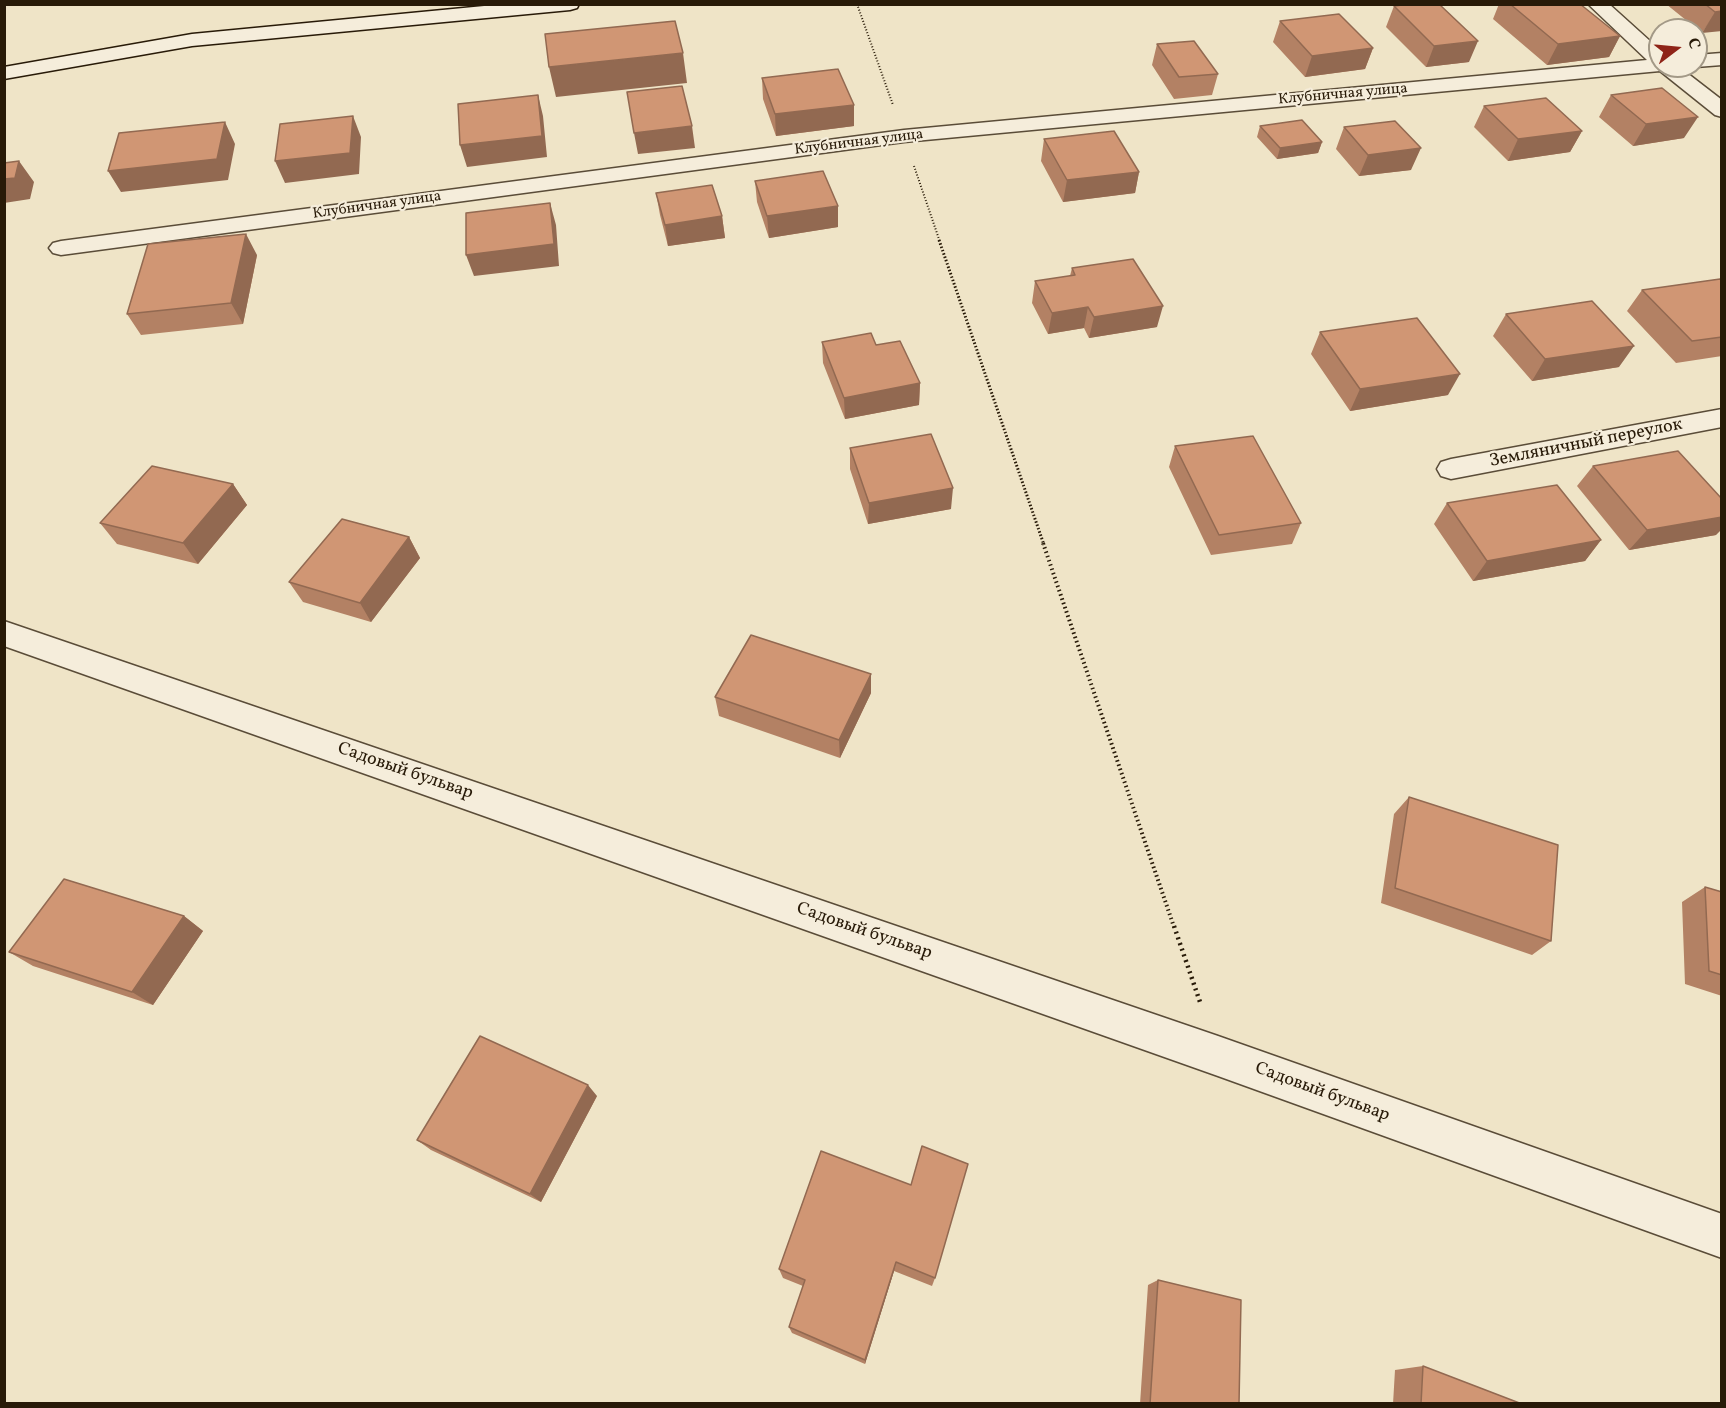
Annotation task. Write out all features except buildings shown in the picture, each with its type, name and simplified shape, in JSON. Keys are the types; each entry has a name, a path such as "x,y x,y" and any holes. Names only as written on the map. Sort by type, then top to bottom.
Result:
{"street":[{"path":"4,74 192,40 570,4"},
{"path":"1598,4 1648,52"},
{"name":"Клубничная улица","path":"62,248 904,136 1648,64"},
{"path":"1681,78 1722,111"},
{"name":"Земляничный переулок","path":"1451,469 1722,418"},
{"name":"Садовый бульвар","path":"4,633 1218,1056 1722,1236"}],"path":[{"path":"856,4 904,136 1218,1056"}]}
